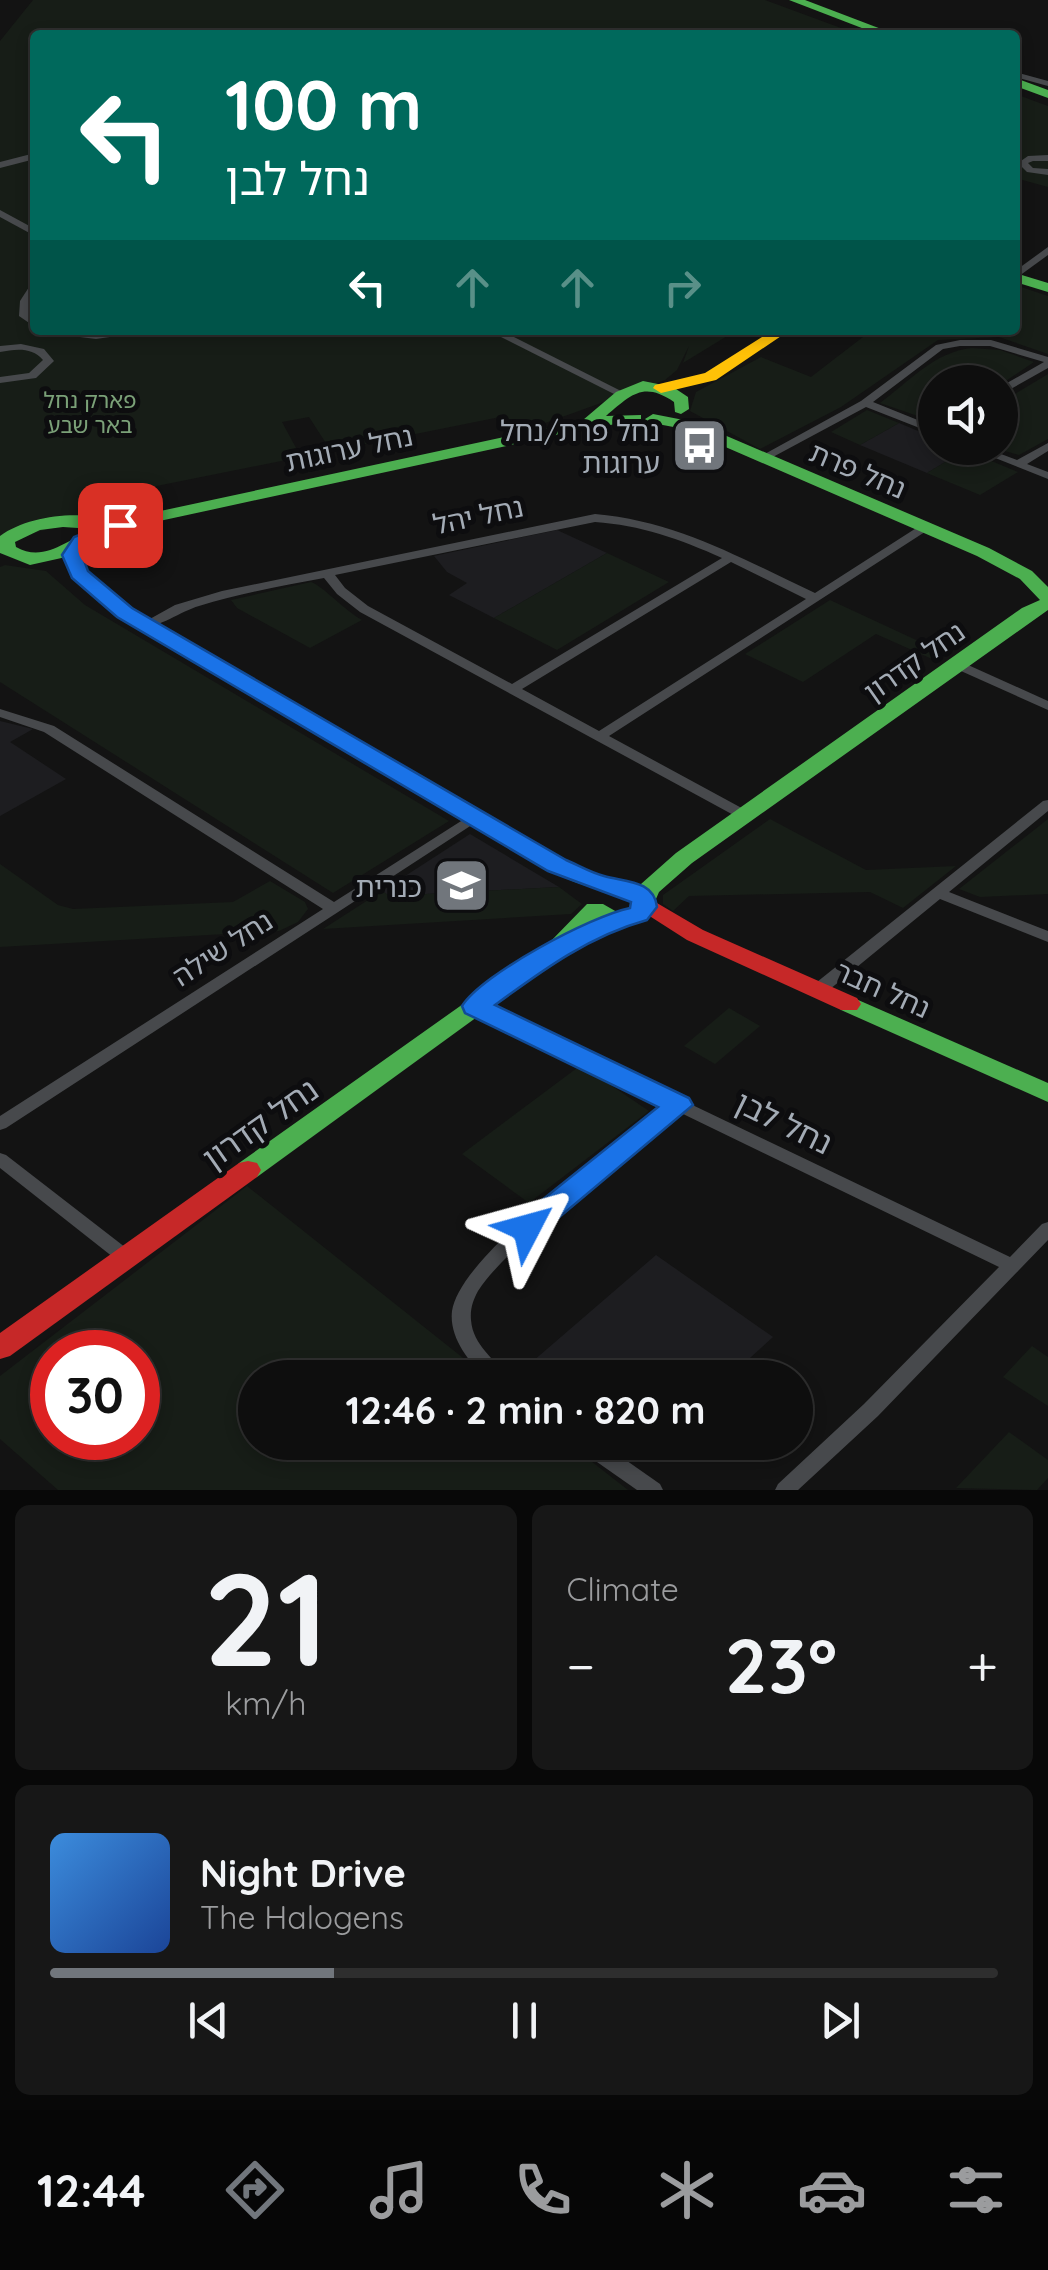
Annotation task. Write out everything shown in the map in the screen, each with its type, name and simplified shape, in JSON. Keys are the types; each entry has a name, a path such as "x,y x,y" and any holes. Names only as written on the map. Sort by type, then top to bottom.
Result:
{"main road":[{"path":"776,0 858,30"},
{"path":"795,0 877,30"},
{"path":"1020,80 1048,94"},
{"path":"1020,92 1048,102"},
{"path":"1020,278 1048,288"},
{"path":"674,398 636,388 617,397 622,413 644,418 776,335"},
{"name":"נחל ערוגות","path":"569,428 591,420 617,397"},
{"name":"נחל פרת","path":"674,398 698,424 1042,591"},
{"name":"נחל ערוגות","path":"76,539 139,520 569,428 644,418"},
{"name":"נחל פרת","path":"644,418 688,425 1009,564 1042,591"},
{"path":"76,539 42,560 5,550 18,529 33,523 57,522 76,539 79,574"},
{"name":"נחל חבר","path":"42,560 79,574 145,624 557,865 631,894 694,934 1048,1093"},
{"name":"נחל קדרון","path":"631,894 956,664 1042,591"},
{"name":"נחל חבר","path":"557,865 608,913 694,934"},
{"path":"601,892 631,894 642,911 608,913 601,892"},
{"name":"נחל קדרון","path":"0,1348 608,913"}],"street":[{"path":"1020,79 1048,84"},
{"path":"0,165 30,157"},
{"path":"1020,170 1029,158 1048,158"},
{"path":"0,213 30,230"},
{"path":"1020,272 1048,250"},
{"path":"30,293 24,301 24,316 30,320"},
{"path":"30,348 47,335"},
{"path":"501,335 617,397"},
{"path":"767,456 865,404 932,352 948,345 991,343 1048,362"},
{"path":"0,349 30,348 46,354 47,366 32,376 1,381"},
{"path":"1018,381 1048,362"},
{"path":"865,404 918,424"},
{"path":"1018,464 1048,446"},
{"path":"1018,464 1048,476"},
{"name":"נחל יהל","path":"145,624 204,600 594,518 645,523 815,598"},
{"path":"600,736 925,528"},
{"path":"513,688 728,559"},
{"path":"327,572 344,595 364,609 744,815"},
{"path":"956,664 1048,706"},
{"path":"0,712 49,729 334,909"},
{"path":"818,990 1048,804"},
{"name":"נחל שילה","path":"0,1124 474,819"},
{"path":"938,892 1048,938"},
{"name":"נחל לבן","path":"475,1006 1013,1266"},
{"path":"481,1360 461,1319 462,1304 476,1275 502,1248 679,1105"},
{"path":"0,1159 124,1256"},
{"path":"785,1490 871,1410 1048,1230"},
{"path":"610,1460 653,1490"}],"shaded area":[{"path":"899,423 918,431 918,465 940,465 927,473 860,445"},
{"path":"557,530 607,553 494,618 449,595 467,583 447,572 434,556"},
{"path":"0,721 33,729 10,742 66,779 0,816"},
{"path":"470,834 559,887 389,896 382,891"},
{"path":"656,1255 773,1337 748,1360 534,1360"}],"green space":[{"name":"פארק נחל באר שבע","path":"33,0 765,0 846,30 30,30 30,335 729,335 683,363 689,346 677,370 665,380 519,431 505,416 331,451 309,417 282,422 301,457 97,498 103,516 0,541 0,41"},
{"path":"1020,96 1048,106 1048,187 1020,179"},
{"path":"1020,287 1048,296 1048,354 999,337 938,340 841,407 760,449 690,411 696,392 761,357 811,377 866,335 1020,335"},
{"path":"1000,350 1034,362 1018,373 1018,365 928,365 958,351"},
{"path":"918,373 918,416 880,403"},
{"path":"1048,374 1048,439 1019,455 1018,455 1018,392"},
{"path":"867,410 899,423 860,445 831,432"},
{"path":"940,465 1001,465 1018,472 980,495 927,473"},
{"path":"607,553 669,582 557,650 494,618"},
{"path":"0,567 46,571 85,605 449,821 333,893 0,682"},
{"path":"311,582 362,620 310,648 237,608 231,600"},
{"path":"830,600 942,652 932,659 876,634 803,682 745,654"},
{"path":"770,819 866,870 956,866 903,908 870,892 689,896 673,911 663,904 663,895"},
{"path":"1048,819 1048,894 980,897 959,889"},
{"path":"0,864 58,905 73,909 233,902 270,881 305,902 308,909 298,922 279,931 0,947"},
{"path":"559,887 582,904 571,914 323,929 382,891 390,896"},
{"path":"729,1008 760,1026 715,1064 684,1046"},
{"path":"581,1065 649,1111 529,1203 462,1154"},
{"path":"247,1186 466,1360 238,1360 238,1460 590,1460 628,1490 58,1490 0,1439 0,1376 30,1353 30,1460 160,1460 160,1330 60,1330"},
{"path":"1032,1346 1048,1357 1048,1406 1003,1377"},
{"path":"1009,1432 1048,1460 1048,1478 1037,1490 956,1488"}],"traffic: fast":[{"path":"795,0 877,30"},
{"path":"1020,84 1048,94"},
{"path":"1020,279 1048,288"},
{"path":"590,421 622,395 643,386 667,390 682,400 681,409"},
{"path":"6,541 7,550 19,557 41,559 139,520 594,422 635,418"},
{"path":"653,419 688,425 983,552 1026,575 1048,597"},
{"path":"0,544 25,528 38,525 107,524"},
{"path":"73,551 79,574 134,618 474,819 580,876 612,888"},
{"path":"595,909 614,920 639,915 649,889 684,858 1029,612 1048,603"},
{"path":"248,1170 557,948 595,909"},
{"path":"849,1004 1048,1093"}],"traffic: slow":[{"path":"661,388 710,377 775,335"}],"traffic: jam":[{"path":"645,903 695,935 849,1004"},
{"path":"0,1348 248,1170"}],"place":[{"name":"נחל פרת/נחל ערוגות","path":"699,446"},
{"name":"כנרית","path":"461,886"}],"route":[{"path":"120,525 81,542 72,555 79,574 124,612 557,865 612,888 631,889 644,899 638,915 614,920 556,948 475,1006 679,1105 527,1228"}]}
